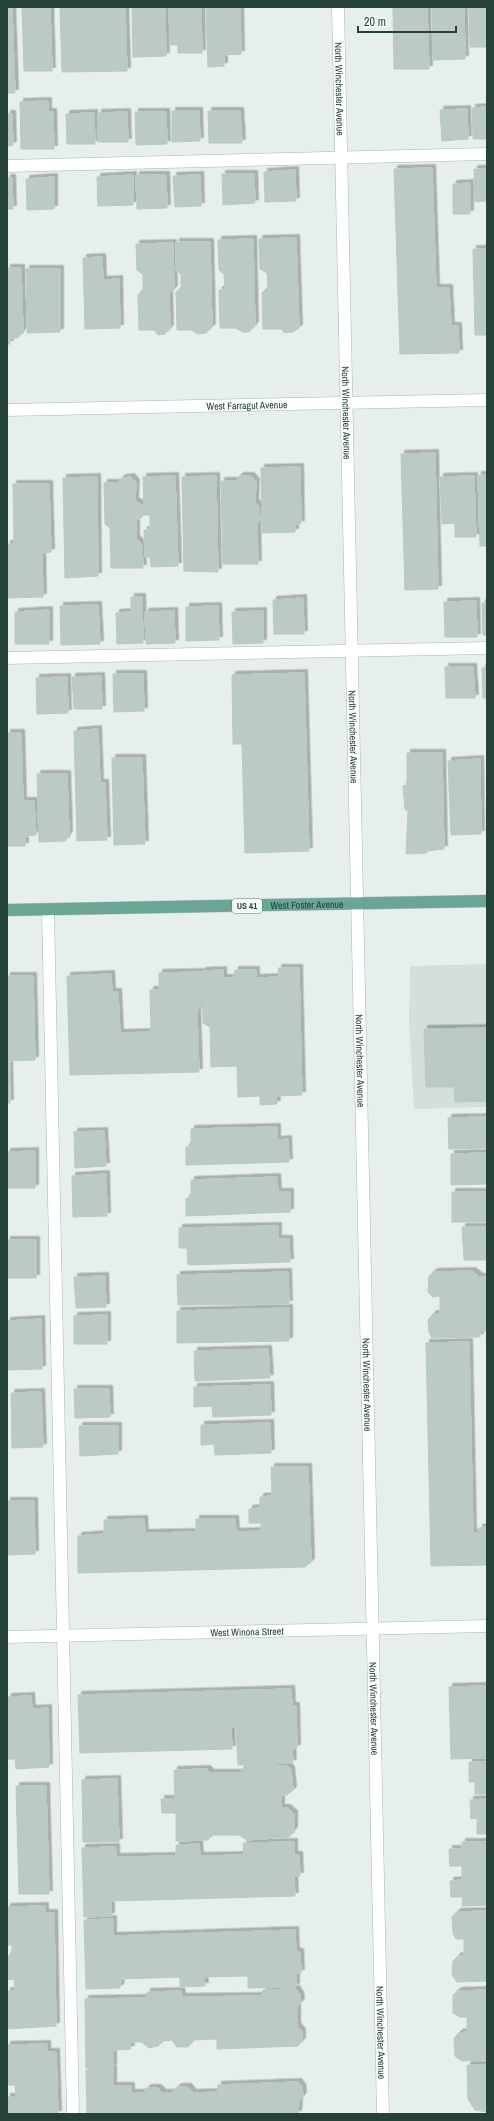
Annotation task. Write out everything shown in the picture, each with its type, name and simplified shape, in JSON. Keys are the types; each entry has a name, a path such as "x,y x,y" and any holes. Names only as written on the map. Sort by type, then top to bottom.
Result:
{"main road":[{"name":"West Foster Avenue","path":"7,910 487,901"}],"street":[{"name":"North Winchester Avenue","path":"338,7 383,2114"},
{"path":"7,166 487,154"},
{"name":"West Farragut Avenue","path":"7,410 487,400"},
{"path":"7,658 487,648"},
{"path":"48,910 65,1636 73,2114"},
{"name":"West Winona Street","path":"7,1637 487,1626"}],"shaded area":[{"path":"487,964 487,1107 414,1109 409,1022 410,966"}],"building":[{"path":"7,7 12,7 15,93 7,93"},
{"path":"22,7 50,7 52,71 24,71"},
{"path":"60,7 125,7 127,71 62,72"},
{"path":"132,7 165,7 166,56 133,57"},
{"path":"169,7 201,7 202,53 178,53 178,45 170,45"},
{"path":"206,7 240,7 241,54 224,55 224,66 208,67"},
{"path":"393,7 427,7 429,69 394,69"},
{"path":"432,7 464,7 465,59 433,60"},
{"path":"469,7 487,7 487,47 470,47"},
{"path":"48,101 48,112 53,112 54,149 21,149 20,102"},
{"path":"487,107 487,139 473,139 472,108"},
{"path":"467,109 468,139 442,141 440,110"},
{"path":"172,111 199,111 200,141 172,142"},
{"path":"208,111 240,111 242,143 209,143"},
{"path":"127,112 128,142 98,142 98,113"},
{"path":"135,112 166,112 167,144 136,145"},
{"path":"94,113 95,144 67,144 66,114"},
{"path":"7,114 12,114 13,145 7,146"},
{"path":"432,168 436,288 449,288 451,326 458,326 459,353 400,354 394,169"},
{"path":"474,169 487,169 487,201 475,202"},
{"path":"295,170 296,201 265,202 264,172"},
{"path":"222,174 254,174 255,203 223,205"},
{"path":"133,175 133,205 98,206 97,177"},
{"path":"136,175 166,175 167,208 137,209"},
{"path":"200,175 201,206 175,207 173,176"},
{"path":"54,177 54,209 27,210 26,179"},
{"path":"7,178 12,178 13,209 7,209"},
{"path":"470,183 470,214 453,214 453,184"},
{"path":"296,238 299,328 293,332 285,333 281,329 263,329 262,293 268,287 267,273 260,269 259,239"},
{"path":"253,239 255,325 249,332 243,332 235,328 220,328 219,290 225,290 224,274 219,270 218,240"},
{"path":"176,242 210,242 212,327 206,333 197,334 192,330 177,330 176,292 181,289 181,274 176,271"},
{"path":"173,243 174,289 169,294 170,328 165,334 158,335 154,330 139,330 138,295 143,289 143,275 137,270 136,244"},
{"path":"473,249 487,249 487,335 475,335"},
{"path":"102,257 103,280 119,279 120,328 85,329 83,258"},
{"path":"7,268 21,268 23,330 18,338 9,338 10,344 7,344"},
{"path":"26,269 60,269 60,332 27,333"},
{"path":"435,453 438,589 405,590 401,454"},
{"path":"300,467 301,524 295,524 295,532 262,533 261,468"},
{"path":"478,475 487,475 487,546 480,546"},
{"path":"175,476 178,566 151,567 150,557 145,557 144,530 150,530 150,515 144,515 143,477"},
{"path":"216,476 218,572 184,571 182,477"},
{"path":"240,476 251,476 256,482 255,502 259,507 260,519 257,523 258,564 223,564 221,481 235,481"},
{"path":"474,476 476,537 455,537 455,523 442,524 440,477"},
{"path":"97,477 98,576 65,578 63,478"},
{"path":"131,477 136,483 135,501 142,505 142,517 136,521 136,539 142,544 143,568 111,568 110,528 105,524 104,483 117,483 122,478"},
{"path":"13,484 49,484 51,552 42,553 43,597 7,598 7,544 14,544"},
{"path":"131,597 142,597 143,643 117,644 116,613 131,612"},
{"path":"303,598 304,634 274,634 273,600"},
{"path":"476,601 477,637 445,637 444,602"},
{"path":"482,603 487,603 487,635 483,635"},
{"path":"98,605 100,644 61,645 60,606"},
{"path":"218,606 219,640 186,641 186,607"},
{"path":"49,610 49,644 15,644 15,612"},
{"path":"174,611 175,643 146,644 145,612"},
{"path":"263,611 263,643 233,644 232,612"},
{"path":"445,667 473,667 475,698 446,698"},
{"path":"482,668 487,668 487,698 483,698"},
{"path":"304,673 309,851 245,853 242,744 233,744 232,675"},
{"path":"113,674 143,674 144,711 114,712"},
{"path":"101,676 102,709 74,709 72,677"},
{"path":"67,677 68,713 37,714 36,678"},
{"path":"98,729 100,783 105,783 107,840 77,841 74,731"},
{"path":"7,733 21,733 23,801 34,801 36,835 25,836 25,846 7,846"},
{"path":"407,753 442,753 444,849 427,851 427,853 406,854 408,810 405,810 403,786 407,785"},
{"path":"112,758 142,758 145,844 114,845"},
{"path":"480,759 481,834 451,835 448,761"},
{"path":"37,774 67,774 69,834 65,841 39,842"},
{"path":"278,968 299,968 302,1095 276,1096 277,1104 260,1105 260,1096 238,1097 237,1066 211,1067 210,1027 203,1023 202,971 223,970 223,978 234,978 235,970 256,970 256,978 279,977"},
{"path":"201,972 201,1003 197,1011 199,1072 70,1075 67,976 111,974 112,992 118,992 120,1033 151,1032 150,990 159,990 159,973"},
{"path":"7,976 33,976 35,1060 9,1061 10,1103 7,1103"},
{"path":"487,1028 487,1101 455,1102 454,1087 426,1087 424,1029"},
{"path":"487,1117 487,1148 449,1149 448,1118"},
{"path":"277,1127 277,1140 288,1139 289,1162 186,1165 186,1147 191,1147 191,1129"},
{"path":"104,1131 106,1166 75,1168 74,1132"},
{"path":"35,1151 35,1188 7,1188 7,1152"},
{"path":"487,1153 487,1184 451,1185 451,1154"},
{"path":"106,1174 107,1216 73,1217 72,1176"},
{"path":"277,1177 278,1192 290,1192 290,1212 186,1216 186,1198 191,1198 191,1180"},
{"path":"452,1192 487,1192 487,1222 452,1222"},
{"path":"278,1226 278,1239 289,1239 290,1262 188,1265 187,1248 179,1248 179,1228"},
{"path":"462,1227 487,1227 487,1260 464,1260"},
{"path":"7,1240 36,1240 36,1278 7,1278"},
{"path":"472,1271 480,1277 487,1277 487,1331 480,1331 480,1337 432,1338 429,1332 428,1320 433,1314 440,1314 440,1296 433,1297 428,1292 429,1276 434,1272"},
{"path":"288,1272 289,1304 178,1305 177,1275"},
{"path":"105,1276 106,1307 76,1308 74,1277"},
{"path":"289,1308 289,1341 177,1343 177,1311"},
{"path":"107,1315 107,1344 74,1344 74,1316"},
{"path":"41,1319 42,1369 7,1370 7,1321"},
{"path":"469,1342 473,1533 479,1533 479,1528 487,1527 487,1565 431,1566 426,1343"},
{"path":"268,1349 270,1378 195,1381 194,1351"},
{"path":"270,1385 271,1415 213,1417 212,1406 194,1407 194,1387"},
{"path":"74,1389 109,1389 110,1417 75,1418"},
{"path":"41,1392 43,1447 12,1448 11,1393"},
{"path":"270,1423 271,1453 215,1455 214,1444 201,1445 201,1425"},
{"path":"79,1426 118,1426 118,1454 80,1456"},
{"path":"271,1467 308,1467 311,1562 305,1567 78,1573 78,1536 104,1534 104,1520 144,1519 145,1533 196,1532 196,1519 235,1519 236,1532 261,1531 261,1523 249,1523 249,1509 260,1508 260,1497 272,1496"},
{"path":"7,1501 34,1501 35,1554 7,1555"},
{"path":"487,1686 487,1758 451,1759 449,1687"},
{"path":"291,1689 292,1706 296,1706 297,1748 292,1749 293,1763 238,1765 236,1726 231,1727 232,1749 80,1753 78,1695"},
{"path":"31,1696 32,1709 48,1708 49,1767 16,1769 15,1759 7,1759 8,1697"},
{"path":"469,1762 487,1762 487,1794 475,1794 475,1782 469,1782"},
{"path":"245,1765 288,1766 291,1770 293,1790 287,1795 281,1795 281,1808 287,1808 294,1814 294,1830 289,1837 247,1840 239,1835 212,1835 208,1840 176,1841 176,1813 162,1813 161,1799 175,1799 174,1770 207,1769 211,1773 240,1773"},
{"path":"117,1779 119,1842 83,1842 82,1780"},
{"path":"16,1786 46,1786 49,1894 19,1894"},
{"path":"487,1799 487,1834 477,1834 477,1818 471,1819 470,1800"},
{"path":"294,1842 294,1855 299,1855 300,1876 294,1876 295,1896 111,1901 111,1916 84,1917 82,1848 116,1847 116,1857 176,1856 176,1845 199,1844 200,1856 244,1855 243,1843"},
{"path":"462,1842 487,1842 487,1905 462,1906 463,1897 451,1897 450,1881 462,1880 462,1866 450,1866 449,1849 462,1849"},
{"path":"45,1906 45,1913 54,1913 56,2026 7,2029 7,1991 15,1991 14,1979 7,1980 7,1956 12,1956 12,1945 7,1945 7,1907"},
{"path":"487,1911 487,1981 457,1982 452,1975 453,1961 458,1956 464,1956 464,1939 456,1939 453,1933 452,1917 457,1912"},
{"path":"113,1919 113,1936 295,1930 296,1952 300,1952 301,1973 296,1973 296,1987 248,1988 248,1976 204,1977 205,1986 180,1987 180,1977 121,1979 120,1988 86,1989 84,1920"},
{"path":"296,1989 300,1995 301,2002 297,2007 297,2026 302,2032 302,2041 298,2046 217,2049 217,2039 193,2040 188,2047 177,2047 172,2040 163,2041 158,2046 149,2048 142,2042 130,2042 131,2049 113,2050 113,2068 86,2068 85,1999 147,1998 147,1992 181,1991 182,1997 262,1996 263,1990"},
{"path":"487,1990 487,2060 462,2061 455,2056 454,2038 459,2033 467,2032 467,2017 460,2017 453,2013 453,1995 458,1991"},
{"path":"47,2044 47,2052 56,2052 58,2114 7,2114 7,2097 16,2097 15,2085 7,2085 7,2045"},
{"path":"467,2065 487,2065 487,2112 475,2110 468,2099"},
{"path":"113,2069 113,2086 131,2086 131,2093 142,2093 148,2088 158,2088 163,2093 171,2093 178,2087 188,2087 193,2093 218,2092 218,2085 298,2082 302,2087 303,2096 299,2101 298,2114 87,2114 86,2070"}]}
